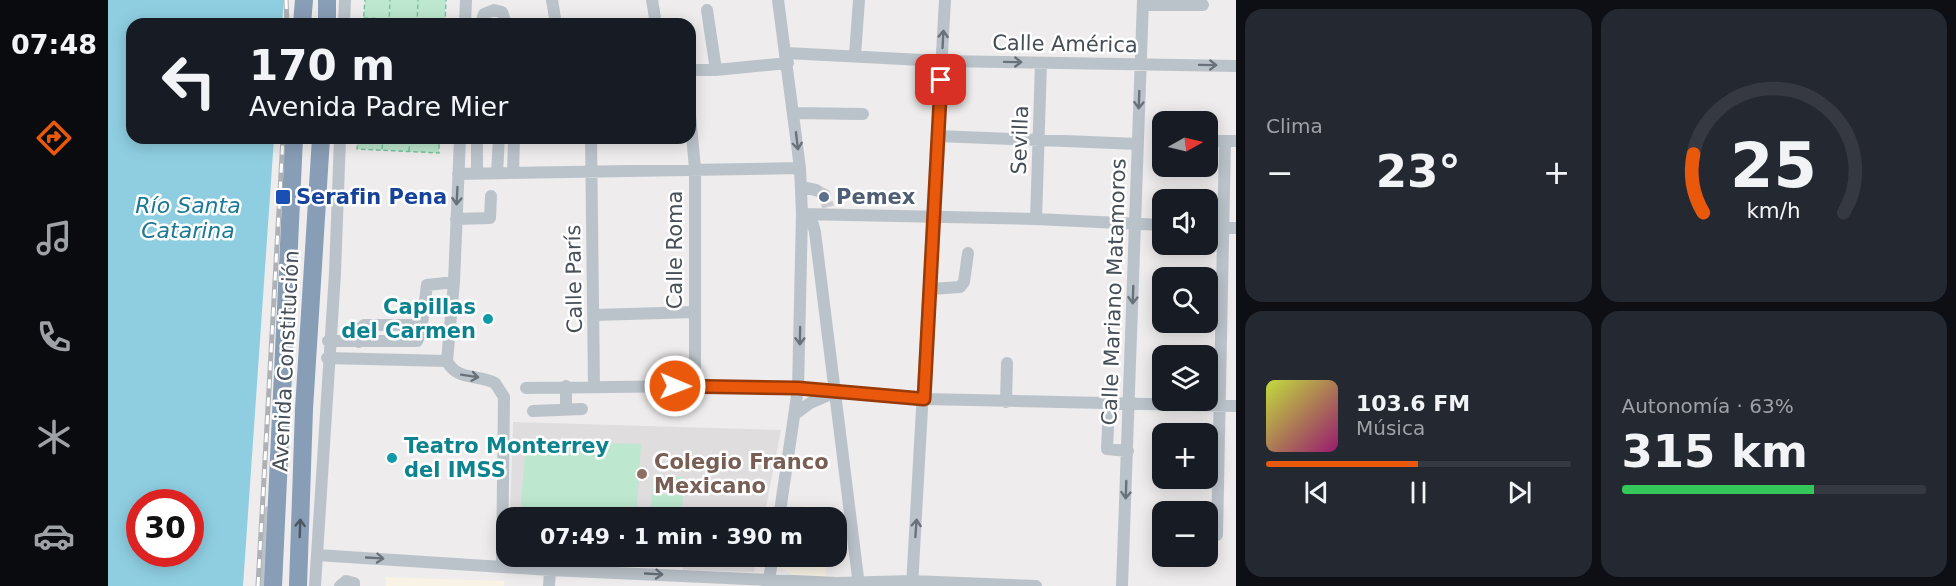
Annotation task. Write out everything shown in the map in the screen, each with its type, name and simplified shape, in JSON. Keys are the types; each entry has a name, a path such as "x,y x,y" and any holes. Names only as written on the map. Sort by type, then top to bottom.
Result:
{"highway":[{"path":"293,0 293,18"},
{"path":"302,18 304,0"},
{"path":"327,0 327,18"},
{"name":"Avenida Constitución","path":"273,586 294,144"},
{"name":"Avenida Constitución","path":"298,586 304,409 321,144"},
{"path":"304,409 317,342 333,144"}],"street":[{"path":"344,18 345,0"},
{"path":"465,18 466,0"},
{"path":"552,0 555,18"},
{"path":"652,0 655,18"},
{"path":"778,0 794,113 802,216 798,388 781,507"},
{"path":"855,55 859,0"},
{"path":"912,584 931,288 945,0"},
{"path":"1143,3 1203,5"},
{"name":"Calle Mariano Matamoros","path":"1122,586 1143,3"},
{"path":"483,18 484,14 494,10 502,12 504,18"},
{"path":"707,10 716,70"},
{"name":"Calle América","path":"696,70 716,70 787,58 855,55 942,61 1236,66"},
{"name":"Sevilla","path":"1036,219 1041,63"},
{"path":"794,113 863,114"},
{"path":"938,136 1138,144"},
{"path":"1218,501 1220,406 1230,228 1231,141"},
{"path":"315,586 340,144"},
{"path":"460,144 454,282 447,361 451,368 462,375 495,382 504,397 503,507"},
{"path":"477,144 477,174"},
{"path":"497,173 498,144"},
{"path":"513,173 514,144"},
{"name":"Calle París","path":"591,144 594,386"},
{"name":"Calle Roma","path":"693,144 695,168 695,386"},
{"path":"458,174 695,168 800,168"},
{"path":"801,187 816,190"},
{"path":"456,219 490,218 491,196"},
{"path":"802,216 828,211 934,218 1036,219 1152,225"},
{"path":"802,216 812,221 815,232 859,584"},
{"path":"931,288 960,287 964,282 968,253"},
{"path":"328,341 412,343 420,337 427,285 454,282"},
{"path":"594,315 695,312"},
{"path":"359,342 360,329 364,325 422,325"},
{"path":"327,358 447,361"},
{"path":"1006,402 1007,363"},
{"path":"566,386 566,410"},
{"path":"526,388 695,386 798,388 924,399 1109,405 1236,406"},
{"path":"794,416 810,403 835,393"},
{"path":"1109,405 1107,450 1128,450"},
{"path":"533,411 582,409"},
{"path":"263,586 266,535 278,479"},
{"path":"317,555 496,565"},
{"path":"521,567 768,583 1036,586"},
{"path":"768,583 771,567"},
{"path":"549,586 550,570"},
{"path":"340,586 346,581 354,583 354,586"}],"path":[{"path":"364,18 365,0"},
{"path":"389,18 390,0"},
{"path":"417,18 418,0"},
{"path":"445,18 446,0"},
{"path":"357,144 357,149 439,153 440,144"},
{"path":"382,144 382,150"},
{"path":"409,151 410,144"}],"shaded area":[{"name":"Colegio Franco Mexicano","path":"513,422 781,430 766,507 510,507"},
{"path":"683,567 755,567 754,572 683,570"},
{"path":"826,567 826,577 793,575 781,568"},
{"path":"386,577 504,581 504,586 386,586"}],"green space":[{"path":"365,0 446,0 445,18 364,18"},
{"path":"357,144 439,144 439,153 357,149"},
{"path":"526,441 641,444 637,507 521,507"},
{"path":"653,476 684,477 683,493 652,492"},
{"path":"652,494 683,495 682,507 651,507"}],"water":[{"name":"Río Santa Catarina","path":"108,0 284,0 282,18 126,18 126,144 274,144 243,586 108,586"}],"tunnel":[{"path":"816,190 825,195 828,207"}],"railway":[{"path":"286,0 287,18"},
{"path":"258,586 283,144"}],"place":[{"name":"Serafin Pena","path":"283,197"},
{"name":"Pemex","path":"824,197"},
{"name":"Capillas del Carmen","path":"488,319"},
{"name":"Teatro Monterrey del IMSS","path":"392,458"},
{"name":"Colegio Franco Mexicano","path":"642,474"}],"route":[{"path":"675,386 798,388 924,399 941,80"}]}
